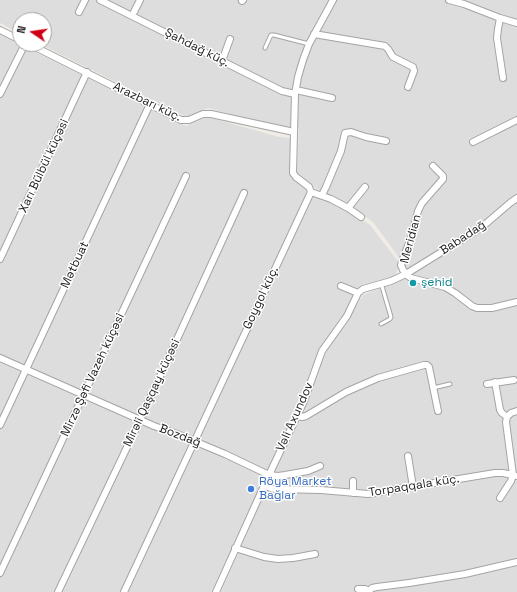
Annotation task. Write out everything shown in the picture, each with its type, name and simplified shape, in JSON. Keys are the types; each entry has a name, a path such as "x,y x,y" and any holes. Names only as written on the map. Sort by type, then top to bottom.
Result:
{"street":[{"path":"79,12 85,0"},
{"name":"Şahdağ küç.","path":"100,0 282,91 332,98"},
{"path":"132,16 140,0"},
{"path":"330,0 309,44 298,77 296,92 293,173 309,187 311,192 331,199 361,217"},
{"path":"449,0 465,2 500,18 517,23"},
{"path":"500,18 497,38 503,78"},
{"path":"0,30 12,36"},
{"path":"314,34 384,46 394,57 413,67 414,71 408,87"},
{"path":"222,60 230,39"},
{"path":"0,94 22,52"},
{"name":"Arazbarı küç.","path":"46,52 185,120 189,120 203,114 211,114 294,132"},
{"name":"Xarı Bülbül küçəsi","path":"0,260 87,72"},
{"name":"Mətbuat","path":"0,425 150,104"},
{"path":"473,142 517,120"},
{"path":"322,195 341,151 345,133 351,132 386,141"},
{"name":"Meridian","path":"433,166 443,176 443,179 422,203 418,211 411,238 402,259 402,267 406,274 411,278 446,287 477,308 492,308 517,302"},
{"name":"Mirzə Şəfi Vazeh küçəsi","path":"0,574 186,176"},
{"path":"348,208 365,187"},
{"name":"Goygol küç.","path":"124,592 311,192"},
{"name":"Mirəli Qaşqay küçəsi","path":"58,592 140,420 244,194"},
{"name":"Babadağ","path":"406,274 482,227 517,198"},
{"path":"342,286 358,293 363,288 395,279 406,274"},
{"name":"Vəli Axundov","path":"216,592 307,394 322,351 347,316 358,293"},
{"name":"Bozdağ","path":"0,358 140,420 225,454 269,475 285,475 320,466"},
{"path":"297,416 306,416 346,392 378,378 424,365 427,365 428,367 438,411"},
{"path":"487,384 514,380"},
{"path":"495,382 500,410 508,417"},
{"path":"500,498 515,476 506,422 511,413 517,411"},
{"path":"408,456 413,487"},
{"name":"Torpaqqala küç.","path":"264,486 274,489 321,490 368,494 496,473 515,476"},
{"path":"353,481 353,492"},
{"path":"235,548 264,557 278,559 315,554"},
{"path":"358,588 368,591 377,587 464,574 517,562"}],"lane":[{"path":"265,48 271,35 309,44"},
{"path":"381,283 392,317 381,324"},
{"path":"433,388 450,384"}],"shaded area":[{"path":"0,0 517,0 517,195 510,199 485,222 408,270 373,222 353,208 317,189 297,173 299,128 268,124 208,108 186,117 52,50 52,12 12,12 12,30 0,23"},
{"path":"0,35 12,41 12,52 35,52 186,126 208,117 279,137 291,138 291,177 306,188 307,192 345,208 370,225 400,264 395,276 361,285 352,297 347,310 320,348 292,418 211,592 0,592"},
{"path":"517,202 517,592 221,592 302,411 326,351 363,295 411,275 487,228"}],"place":[{"name":"şehid","path":"413,283"},
{"name":"Röya Market Bağlar","path":"251,489"}]}
